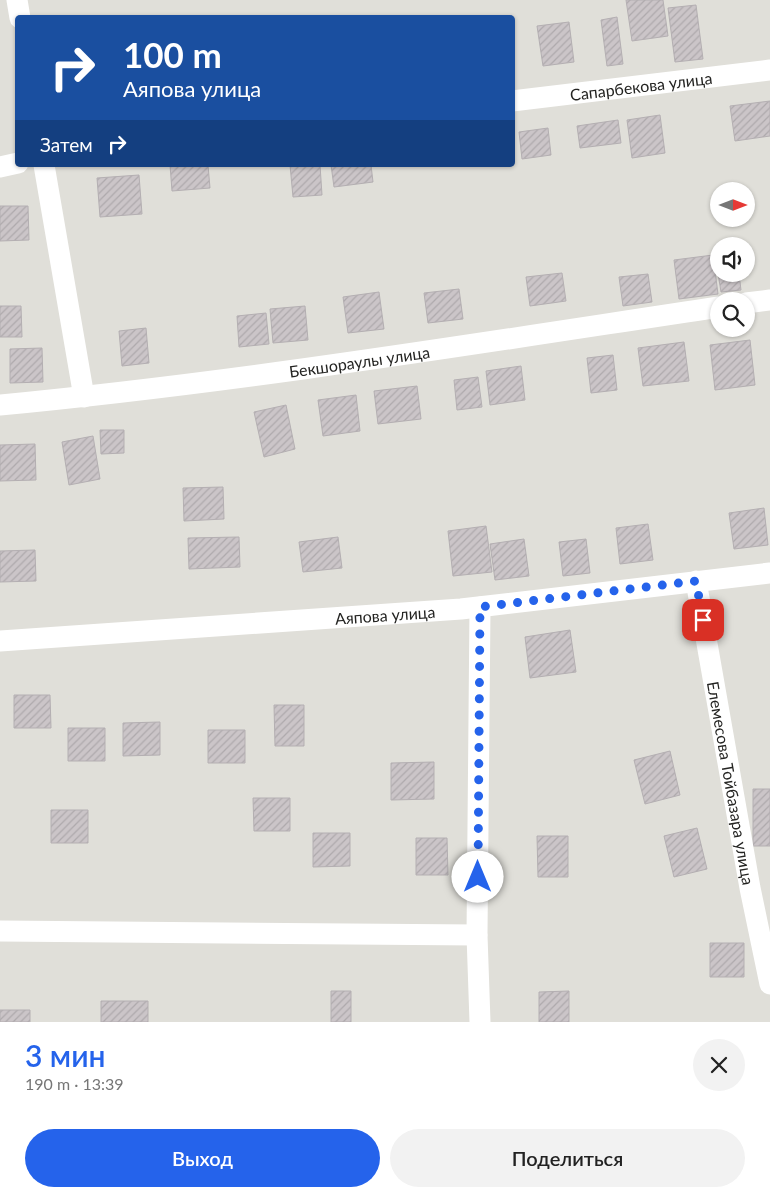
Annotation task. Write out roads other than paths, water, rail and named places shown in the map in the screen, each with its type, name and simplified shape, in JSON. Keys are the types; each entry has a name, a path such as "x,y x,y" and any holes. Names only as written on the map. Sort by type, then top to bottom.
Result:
{"street":[{"path":"17,0 20,15"},
{"name":"Сапарбекова улица","path":"515,101 770,70"},
{"path":"0,167 15,164"},
{"path":"44,167 84,397"},
{"path":"755,302 770,300"},
{"name":"Бекшораулы улица","path":"0,405 84,397 365,360 710,308"},
{"name":"Аяпова улица","path":"0,641 480,607 770,573"},
{"name":"Елемесова Тойбазара улица","path":"696,581 760,888 770,984"},
{"path":"480,607 477,935 480,1022"},
{"path":"0,931 477,935"}]}
